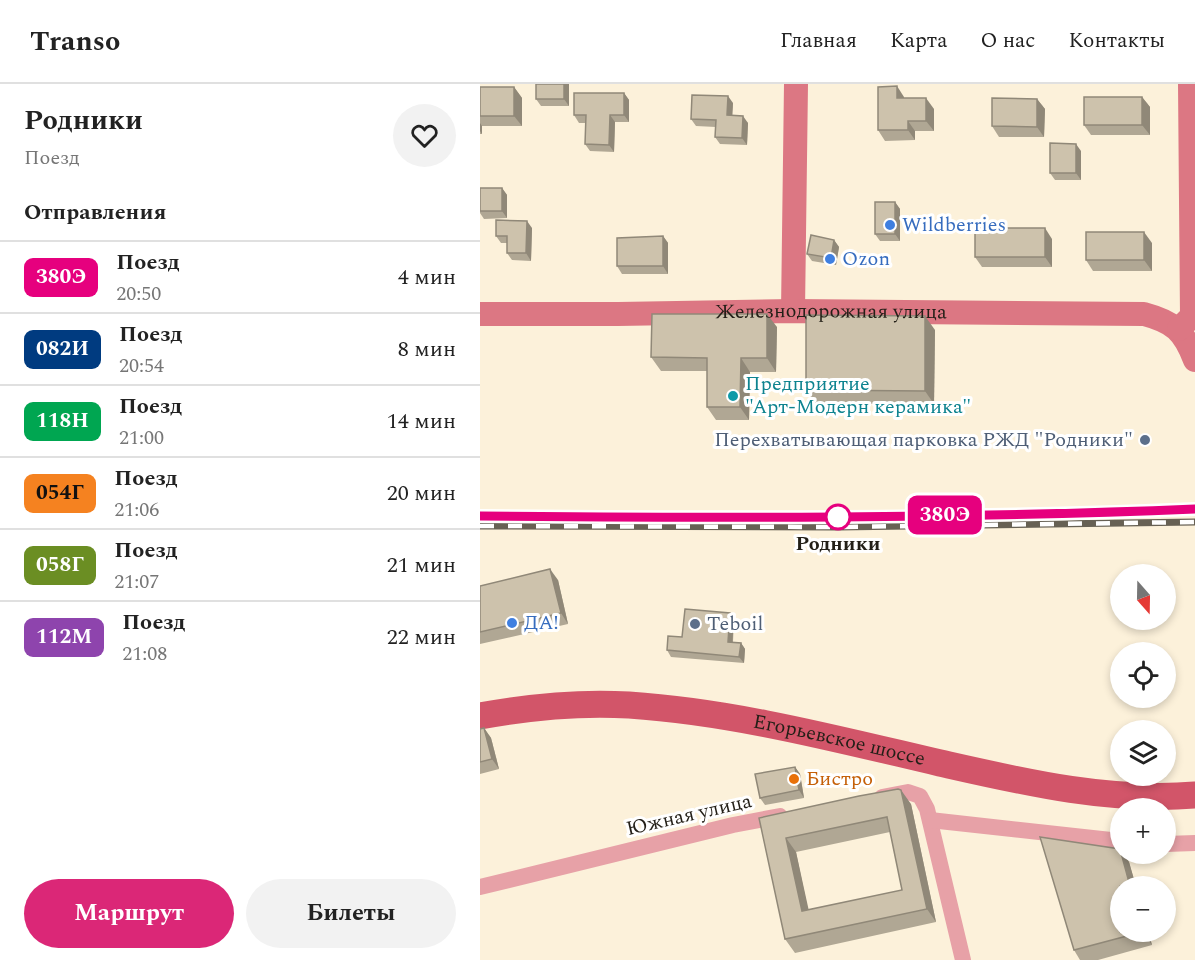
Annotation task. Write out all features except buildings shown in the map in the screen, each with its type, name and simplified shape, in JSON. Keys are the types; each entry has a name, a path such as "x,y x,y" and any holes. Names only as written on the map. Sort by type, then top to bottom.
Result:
{"main road":[{"path":"793,311 796,84"},
{"path":"1190,84 1189,320 1195,360"},
{"name":"Железнодорожная улица","path":"480,314 793,311 1144,314 1163,319 1189,320"},
{"name":"Егорьевское шоссе","path":"480,716 544,706 628,705 675,710 769,724 1044,786 1112,795 1195,795"}],"street":[{"path":"861,801 908,792 920,796 930,820 963,960"},
{"name":"Южная улица","path":"480,887 733,825 791,814"},
{"path":"930,820 1110,840"},
{"path":"1176,844 1195,843"}],"railway":[{"path":"480,516 927,516 1195,509"},
{"path":"480,526 838,527 1195,522"}],"train":[{"name":"380Э","path":"480,516 837,517 1114,513 1195,509"}],"place":[{"name":"Wildberries","path":"890,225"},
{"name":"Ozon","path":"830,259"},
{"name":"Предприятие \"Арт-Модерн керамика\"","path":"733,396"},
{"name":"Перехватывающая парковка РЖД \"Родники\"","path":"1145,440"},
{"name":"Родники","path":"838,517"},
{"name":"ДА!","path":"512,623"},
{"name":"Teboil","path":"695,624"},
{"name":"Бистро","path":"794,779"}]}
